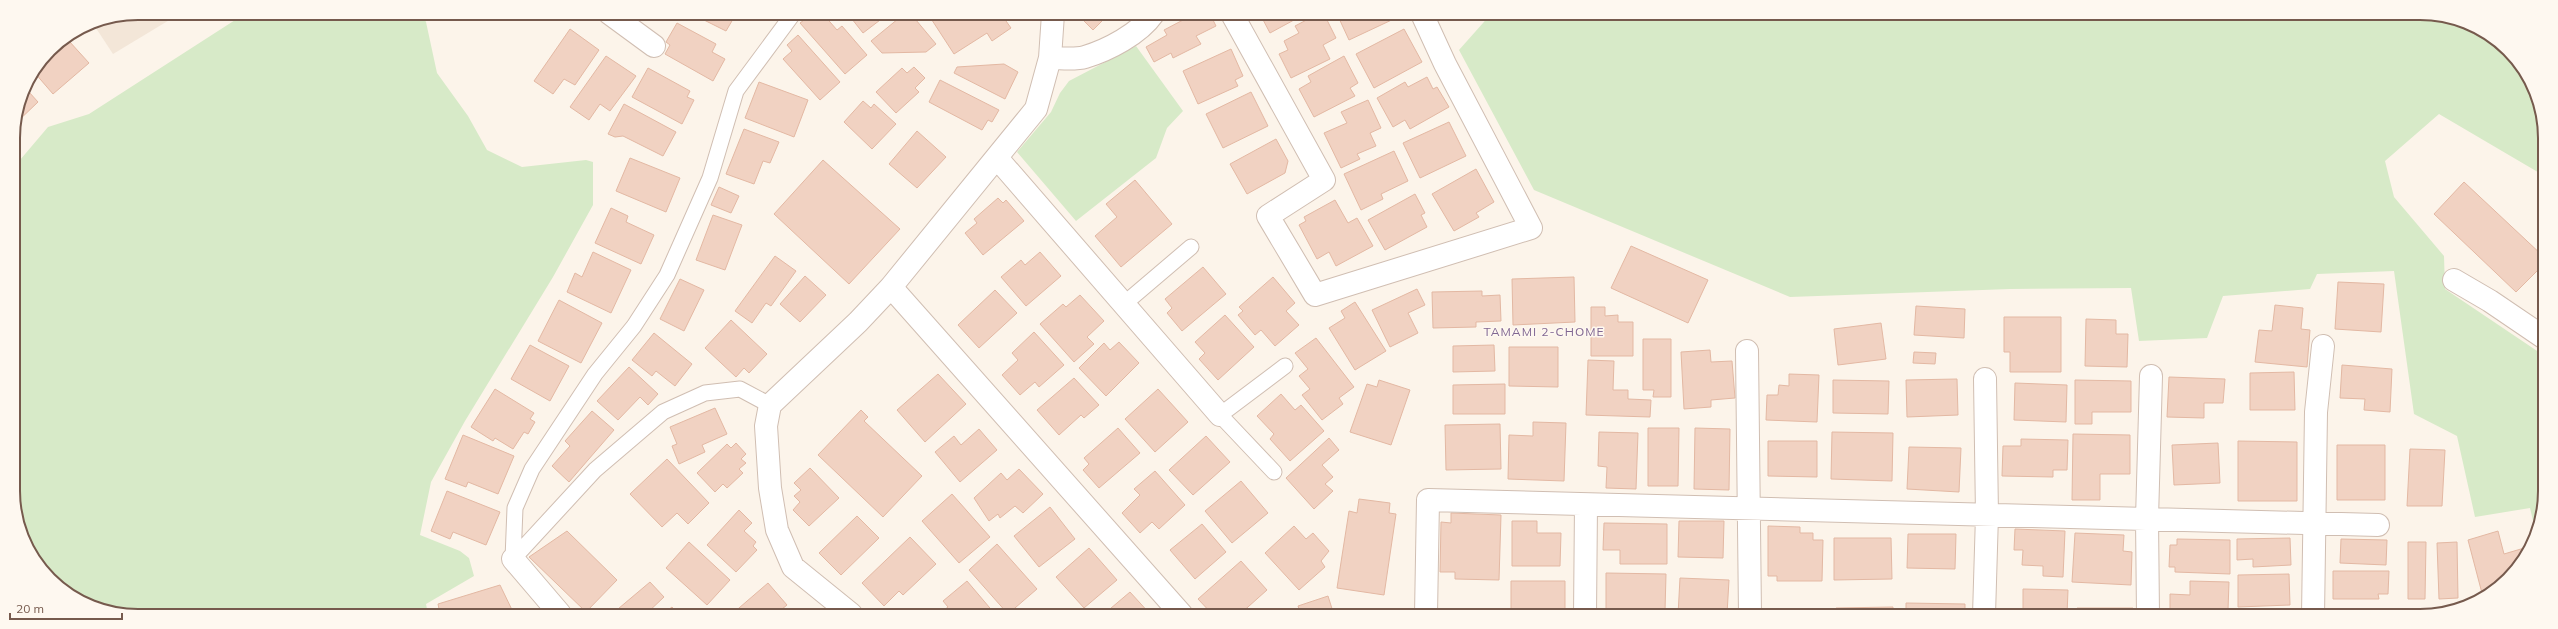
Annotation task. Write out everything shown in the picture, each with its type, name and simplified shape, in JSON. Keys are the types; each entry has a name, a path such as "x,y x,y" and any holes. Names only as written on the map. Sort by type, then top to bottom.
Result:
{"street":[{"path":"622,20 654,46"},
{"path":"845,609 792,567 777,530 770,488 766,426 770,405 858,322 891,287 1036,109 1050,58 1053,20"},
{"path":"1050,58 1084,57 1121,40 1148,20"},
{"path":"1235,20 1324,180 1268,216 1315,295 1531,228 1445,64 1425,20"},
{"path":"997,158 1220,415"},
{"path":"2454,280 2490,301 2538,334"},
{"path":"891,287 1177,609"},
{"path":"2313,609 2316,412 2323,346"},
{"path":"1747,351 1750,609"},
{"path":"2148,609 2147,519 2152,376"},
{"path":"1984,609 1987,515 1985,378"},
{"path":"1426,609 1428,500 2378,525"},
{"path":"1584,609 1586,505"},
{"path":"513,559 556,609"}],"lane":[{"path":"513,559 515,508 532,468 595,374 634,326 667,275 710,178 736,91 789,20"},
{"path":"1124,304 1191,247"},
{"path":"1274,472 1220,415 1286,366"},
{"path":"513,559 595,470 663,412 705,393 740,389 770,405"}],"shaded area":[{"path":"130,20 169,20 113,54 96,28 115,22"}],"green space":[{"path":"235,20 425,20 437,73 468,116 487,150 522,167 586,160 593,162 593,205 553,277 465,421 431,482 420,535 460,551 469,558 474,576 426,604 427,609 138,609 115,607 86,597 66,585 44,563 26,529 22,514 20,491 20,160 48,127 89,114"},
{"path":"1486,20 2420,20 2443,22 2465,29 2492,44 2514,66 2526,86 2532,100 2537,122 2538,172 2439,114 2385,161 2394,197 2444,256 2445,289 2538,352 2538,491 2534,523 2530,508 2475,517 2457,436 2414,414 2394,271 2317,274 2310,289 2223,296 2207,338 2139,341 2131,288 2010,289 1790,297 1534,190 1459,50"},
{"path":"1136,46 1183,111 1167,128 1156,158 1076,221 1017,152 1051,112 1060,93 1069,81"}],"building":[{"path":"704,20 732,20 726,31"},
{"path":"804,20 828,20 837,30 842,26 867,55 845,74 800,23"},
{"path":"853,20 880,20 863,33"},
{"path":"897,20 916,20 936,44 926,52 882,53 871,41"},
{"path":"932,20 1005,20 1011,28 992,41 987,33 954,54"},
{"path":"1083,20 1103,20 1093,30"},
{"path":"1183,20 1213,20 1216,26 1196,36 1201,44 1173,58 1171,53 1154,62 1146,47 1167,35 1164,30"},
{"path":"1263,20 1294,20 1270,33"},
{"path":"1306,20 1327,20 1336,38 1323,45 1330,59 1291,78 1279,54 1288,50 1284,41 1299,33 1295,26"},
{"path":"1340,20 1392,20 1349,40"},
{"path":"677,23 716,44 712,52 725,59 713,81 665,54 670,45 666,42"},
{"path":"570,29 599,50 575,85 564,79 553,94 534,81"},
{"path":"1404,29 1422,62 1374,88 1356,54"},
{"path":"798,35 840,82 820,100 783,59 792,51 787,45"},
{"path":"70,42 89,63 53,94 38,76 49,60"},
{"path":"1231,49 1243,76 1235,80 1238,86 1198,104 1183,71"},
{"path":"606,56 636,76 610,111 600,104 589,120 570,107"},
{"path":"1344,56 1358,83 1350,88 1355,96 1314,117 1299,89 1311,82 1308,76"},
{"path":"1004,64 1018,72 1005,99 954,73 957,67"},
{"path":"914,67 925,78 915,88 919,92 896,113 876,92 902,68 907,73"},
{"path":"648,68 690,91 687,97 694,100 682,124 632,97"},
{"path":"1427,77 1433,89 1437,87 1449,107 1410,129 1405,120 1393,127 1377,98 1405,82 1408,87"},
{"path":"940,80 999,110 992,122 988,120 982,130 929,102"},
{"path":"759,82 808,100 794,137 745,118"},
{"path":"29,92 38,102 22,117"},
{"path":"1251,92 1268,126 1223,148 1206,114"},
{"path":"1368,100 1381,128 1370,133 1376,146 1357,154 1360,159 1341,168 1324,133 1347,123 1341,112"},
{"path":"863,101 871,108 874,104 896,124 872,149 844,122"},
{"path":"624,104 676,132 663,156 623,136 615,137 608,134"},
{"path":"1449,122 1466,156 1420,178 1403,143"},
{"path":"744,129 779,142 770,163 763,161 754,184 726,174"},
{"path":"917,131 946,157 917,188 889,164"},
{"path":"1276,139 1288,161 1285,173 1247,194 1230,164"},
{"path":"1394,151 1408,181 1381,194 1383,199 1361,210 1344,174"},
{"path":"630,158 680,178 666,212 616,191"},
{"path":"823,160 900,229 849,284 774,214"},
{"path":"1476,169 1494,202 1476,213 1479,217 1454,231 1432,194"},
{"path":"1135,180 1172,224 1121,267 1095,236 1117,217 1106,204"},
{"path":"2464,182 2538,251 2538,270 2516,292 2434,214"},
{"path":"719,187 739,196 731,213 711,205"},
{"path":"1415,194 1425,213 1421,215 1427,227 1385,250 1368,220"},
{"path":"998,198 1003,203 1006,200 1024,221 983,255 965,233 977,223 974,219"},
{"path":"1335,200 1348,223 1357,218 1373,246 1336,266 1329,252 1317,259 1299,225 1306,221 1304,217"},
{"path":"611,208 628,216 626,222 654,235 641,264 595,243"},
{"path":"713,215 742,225 725,270 696,260"},
{"path":"1631,246 1708,280 1688,323 1611,288"},
{"path":"593,252 631,270 611,313 567,292 575,273 582,277"},
{"path":"1040,252 1061,276 1026,306 1001,277 1021,260 1025,265"},
{"path":"775,256 796,271 771,306 766,303 752,323 735,311"},
{"path":"1203,267 1226,294 1182,331 1167,313 1172,308 1165,299"},
{"path":"805,276 826,295 800,322 780,304"},
{"path":"1273,277 1295,303 1286,311 1299,325 1275,346 1261,330 1255,335 1238,315 1243,311 1239,307"},
{"path":"1574,277 1575,322 1513,325 1512,279"},
{"path":"680,279 704,290 684,331 660,319"},
{"path":"2338,282 2384,284 2381,332 2335,329"},
{"path":"1417,289 1425,305 1408,313 1418,333 1390,347 1372,310"},
{"path":"995,290 1017,313 979,348 958,325"},
{"path":"1482,291 1482,296 1500,295 1501,321 1476,322 1476,327 1433,328 1432,292"},
{"path":"1080,295 1104,321 1087,337 1094,344 1074,362 1040,324 1063,304 1066,307"},
{"path":"559,300 602,323 581,363 538,341"},
{"path":"1355,302 1386,351 1355,370 1329,328 1345,318 1341,311"},
{"path":"2275,305 2303,308 2301,329 2310,330 2307,367 2255,362 2259,330 2272,331"},
{"path":"1916,306 1965,309 1964,338 1914,335"},
{"path":"1591,307 1605,307 1605,316 1618,315 1618,322 1633,322 1633,356 1591,356"},
{"path":"1225,315 1254,347 1218,380 1199,359 1205,353 1195,342"},
{"path":"2004,317 2061,317 2061,372 2010,372 2010,352 2004,352"},
{"path":"2086,319 2116,320 2116,334 2128,334 2127,367 2085,366"},
{"path":"731,320 767,354 749,373 744,368 736,377 705,348"},
{"path":"1881,323 1886,359 1838,365 1834,329"},
{"path":"1034,332 1064,365 1039,387 1035,382 1020,395 1002,375 1018,360 1012,353"},
{"path":"654,333 692,364 675,386 656,371 652,376 632,360"},
{"path":"1316,338 1354,387 1339,398 1343,404 1322,420 1302,395 1310,389 1299,376 1308,369 1295,353"},
{"path":"1643,339 1671,339 1671,397 1653,397 1654,390 1643,390"},
{"path":"1119,342 1139,363 1106,396 1079,368 1104,343 1110,350"},
{"path":"530,345 569,366 550,401 511,379"},
{"path":"1494,345 1495,371 1453,372 1453,346"},
{"path":"1509,347 1558,347 1558,387 1509,386"},
{"path":"1710,350 1711,362 1732,361 1735,398 1711,400 1711,407 1684,409 1681,352"},
{"path":"1914,352 1936,353 1935,364 1913,363"},
{"path":"1588,360 1614,361 1613,390 1628,390 1628,399 1651,400 1650,417 1586,415"},
{"path":"2342,365 2392,369 2390,412 2364,410 2365,399 2340,398"},
{"path":"629,367 658,394 648,405 640,397 618,420 597,401"},
{"path":"2294,372 2295,410 2250,410 2250,373"},
{"path":"938,374 966,404 925,442 897,410"},
{"path":"1789,374 1819,375 1817,422 1766,420 1767,395 1778,395 1779,385 1789,386"},
{"path":"2169,377 2225,379 2223,403 2204,403 2204,418 2167,417"},
{"path":"1074,378 1099,405 1084,418 1081,415 1059,435 1037,410"},
{"path":"1957,379 1958,415 1907,417 1906,380"},
{"path":"1379,380 1410,390 1391,445 1350,432 1367,384 1377,387"},
{"path":"1833,380 1889,381 1888,414 1833,413"},
{"path":"2075,380 2131,381 2131,412 2092,412 2092,424 2075,424"},
{"path":"2015,383 2067,385 2066,422 2014,420"},
{"path":"1505,384 1505,414 1453,414 1453,385"},
{"path":"495,389 534,413 530,419 535,422 528,434 524,432 513,449 495,438 493,441 471,427"},
{"path":"1158,389 1188,422 1155,452 1125,419"},
{"path":"1281,394 1295,410 1301,405 1324,431 1290,461 1270,439 1274,434 1257,416"},
{"path":"715,408 727,434 702,445 705,452 679,464 672,446 677,444 670,427"},
{"path":"861,410 868,417 864,421 922,476 883,517 818,455"},
{"path":"592,411 614,430 569,482 552,466 570,446 565,441"},
{"path":"1533,422 1566,423 1564,481 1508,479 1509,435 1533,436"},
{"path":"1500,424 1501,469 1446,470 1445,425"},
{"path":"1118,428 1140,453 1099,488 1083,470 1089,464 1084,458"},
{"path":"1648,428 1679,428 1678,486 1648,486"},
{"path":"1695,428 1730,429 1729,490 1694,489"},
{"path":"979,429 997,450 960,482 935,452 954,436 961,445"},
{"path":"1599,432 1638,433 1636,489 1606,488 1607,467 1598,466"},
{"path":"1832,432 1893,433 1892,481 1831,479"},
{"path":"2073,434 2130,435 2130,474 2100,474 2100,500 2072,500"},
{"path":"463,435 514,456 498,494 468,482 466,487 445,479"},
{"path":"1206,436 1230,462 1193,495 1169,470"},
{"path":"1329,438 1339,450 1322,465 1333,477 1325,484 1333,491 1314,509 1286,478"},
{"path":"2021,439 2068,440 2067,470 2053,470 2053,477 2002,476 2003,446 2021,446"},
{"path":"1768,441 1817,441 1817,477 1768,476"},
{"path":"2238,441 2297,442 2297,501 2238,501"},
{"path":"736,443 746,454 741,459 746,463 739,469 743,473 727,488 723,484 715,492 697,473 727,444 731,448"},
{"path":"2218,443 2220,483 2174,485 2172,445"},
{"path":"2337,445 2385,445 2385,500 2337,500"},
{"path":"1909,447 1961,448 1959,492 1907,489"},
{"path":"2410,449 2445,450 2442,506 2407,506"},
{"path":"667,459 709,503 688,524 677,513 662,527 630,494"},
{"path":"810,468 839,498 809,526 793,510 800,502 794,496 801,490 794,483"},
{"path":"1019,469 1043,494 1023,513 1015,506 1000,518 998,514 989,521 974,498 1001,473 1007,480"},
{"path":"1155,471 1185,505 1159,529 1152,522 1140,533 1122,513 1140,495 1134,489"},
{"path":"1241,481 1268,513 1232,543 1205,511"},
{"path":"447,491 500,512 486,545 453,532 450,539 431,531"},
{"path":"952,494 990,537 959,563 922,521"},
{"path":"1359,499 1390,503 1389,513 1396,514 1384,595 1337,588 1349,511 1357,513"},
{"path":"1050,507 1075,539 1039,567 1014,536"},
{"path":"739,510 752,523 744,531 756,542 753,546 757,550 736,572 707,545"},
{"path":"1451,513 1501,515 1499,580 1455,579 1455,572 1440,572 1441,522 1451,523"},
{"path":"857,516 879,538 841,575 819,553"},
{"path":"1512,521 1537,521 1537,533 1561,533 1560,566 1512,566"},
{"path":"1679,521 1724,521 1723,558 1678,557"},
{"path":"1604,523 1667,524 1667,564 1620,564 1620,550 1603,550"},
{"path":"1202,524 1226,552 1195,579 1170,550"},
{"path":"1294,526 1306,539 1313,533 1329,551 1321,561 1325,567 1299,590 1265,553"},
{"path":"1768,526 1800,527 1800,533 1813,533 1813,540 1823,540 1822,581 1777,581 1777,576 1768,576"},
{"path":"2015,529 2065,531 2063,577 2043,576 2043,566 2022,565 2023,550 2014,550"},
{"path":"567,531 617,580 589,609 583,609 529,557"},
{"path":"2498,531 2504,554 2523,548 2514,563 2498,580 2482,591 2468,540"},
{"path":"2075,533 2124,535 2123,551 2132,552 2131,585 2072,582"},
{"path":"1908,534 1956,534 1955,569 1907,568"},
{"path":"910,537 936,564 903,595 899,591 884,606 862,583"},
{"path":"1834,538 1891,538 1892,579 1834,580"},
{"path":"2290,538 2291,565 2253,567 2253,559 2237,560 2237,539"},
{"path":"2177,539 2230,540 2230,574 2175,572 2175,567 2169,567 2170,545 2177,545"},
{"path":"2341,539 2387,540 2386,565 2340,563"},
{"path":"689,542 730,580 707,605 666,568"},
{"path":"2408,542 2426,542 2425,599 2408,599"},
{"path":"2457,542 2458,598 2439,599 2437,543"},
{"path":"997,544 1037,589 1014,609 1004,609 969,570"},
{"path":"1089,548 1117,580 1084,608 1056,577"},
{"path":"1241,561 1267,590 1246,609 1207,609 1198,599"},
{"path":"2333,571 2389,571 2388,594 2378,594 2379,599 2333,599"},
{"path":"1606,573 1666,574 1665,609 1606,609"},
{"path":"2289,574 2290,605 2238,607 2238,575"},
{"path":"1680,578 1729,580 1727,609 1678,609"},
{"path":"967,581 991,609 945,609 948,607 943,601"},
{"path":"1511,581 1565,581 1565,609 1511,609"},
{"path":"2190,581 2229,582 2228,609 2170,609 2170,594 2190,595"},
{"path":"650,582 664,597 651,609 618,609"},
{"path":"768,583 787,605 782,609 738,609"},
{"path":"500,585 512,609 439,609 438,604"},
{"path":"2023,589 2068,590 2067,609 2023,609"},
{"path":"1130,592 1146,609 1110,609"},
{"path":"1328,596 1332,609 1299,609 1298,606"},
{"path":"1906,603 1965,604 1965,609 1906,609"},
{"path":"1893,607 1893,609 1836,609"},
{"path":"2077,608 2133,608 2133,609"}],"district":[{"name":"TAMAMI 2-CHOME","path":"1544,332"}]}
